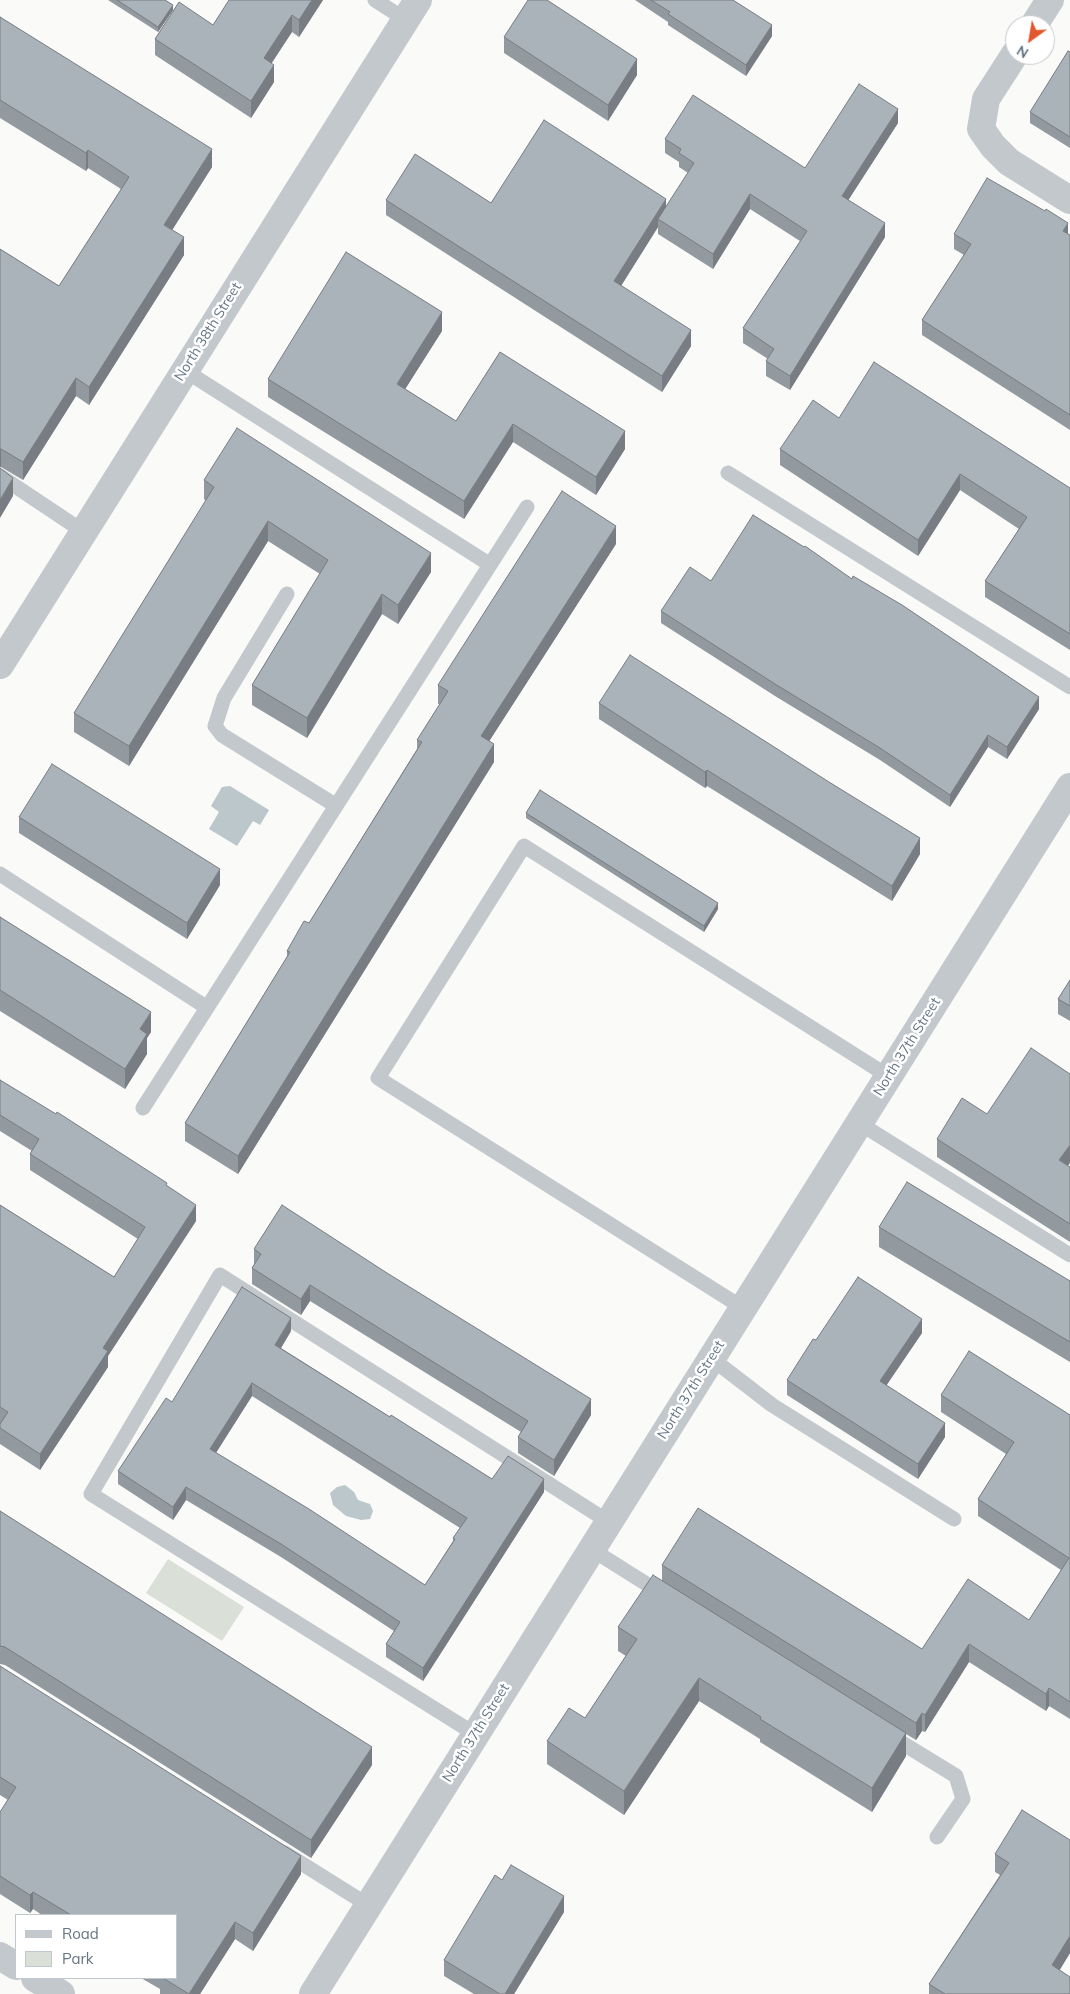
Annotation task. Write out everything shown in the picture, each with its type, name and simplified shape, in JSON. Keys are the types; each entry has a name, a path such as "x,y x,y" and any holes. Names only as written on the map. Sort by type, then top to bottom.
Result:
{"street":[{"path":"1040,15 1050,0"},
{"name":"North 38th Street","path":"0,665 412,10"},
{"path":"1008,65 986,99 981,130 993,146 1009,162 1070,200"},
{"name":"North 37th Street","path":"313,1994 1070,787"},
{"path":"0,1956 15,1965"},
{"path":"36,1979 61,1994"}],"lane":[{"path":"375,0 412,10"},
{"path":"184,370 490,564"},
{"path":"728,473 1070,687"},
{"path":"0,476 84,532"},
{"path":"143,1108 527,507"},
{"path":"287,594 224,698 215,726 222,735 335,805"},
{"path":"743,1308 378,1078 383,1069 524,846 888,1076"},
{"path":"0,874 206,1007"},
{"path":"859,1123 1070,1255"},
{"path":"475,1734 91,1494 220,1275 609,1522"},
{"path":"711,1358 772,1405 954,1519"},
{"path":"591,1549 674,1601"},
{"path":"873,1725 956,1776 963,1800 937,1837"},
{"path":"276,1847 368,1905"}],"green space":[{"path":"168,1559 244,1607 222,1641 146,1593"}],"shaded area":[{"path":"230,786 269,810 260,825 253,821 237,846 209,829 219,812 211,806 222,787"},
{"path":"345,1485 354,1492 358,1500 370,1504 373,1511 370,1519 361,1520 346,1516 333,1505 330,1493 337,1487"}],"building":[{"path":"117,0 165,0 173,5 158,27"},
{"path":"229,0 312,0 299,20 292,15 264,58 274,65 251,101 155,39 179,2 213,25"},
{"path":"528,0 547,0 637,59 608,105 504,37"},
{"path":"651,0 733,0 772,25 746,65 668,14 670,12"},
{"path":"0,17 212,149 164,225 184,237 89,387 76,378 23,462 0,449 0,249 59,286 129,177 88,150 86,153 0,100"},
{"path":"1068,51 1070,52 1070,137 1030,112"},
{"path":"859,84 898,109 842,196 885,223 790,376 766,361 774,349 743,328 807,231 750,194 713,254 658,219 694,163 679,153 681,149 665,139 693,95 805,168"},
{"path":"544,120 666,199 614,281 691,330 662,376 386,200 415,154 491,203"},
{"path":"987,178 1045,211 1046,209 1068,223 1063,231 1070,235 1070,415 922,320 971,244 954,234"},
{"path":"346,252 442,312 397,384 456,421 500,352 625,431 596,477 513,424 464,501 268,379"},
{"path":"874,362 1070,488 1070,634 985,581 1027,517 960,474 918,540 780,449 813,400 839,418"},
{"path":"237,428 431,553 398,605 382,594 307,718 252,685 328,560 268,521 129,746 74,713 214,487 204,480"},
{"path":"0,468 13,478 0,500"},
{"path":"562,491 616,526 481,736 494,744 238,1156 185,1123 290,952 287,951 304,921 309,923 422,742 417,740 448,691 438,685"},
{"path":"753,515 805,546 852,579 853,576 902,605 1039,697 1007,747 988,735 950,795 880,748 661,611 690,567 711,581"},
{"path":"630,655 920,838 892,886 707,770 705,772 599,703"},
{"path":"52,764 220,869 187,923 19,817"},
{"path":"540,790 718,903 704,926 526,813"},
{"path":"0,917 151,1012 140,1029 147,1034 125,1069 0,990"},
{"path":"1070,980 1070,1006 1058,999"},
{"path":"1031,1048 1070,1074 1070,1145 1059,1160 1070,1167 1070,1224 937,1139 962,1098 987,1114"},
{"path":"0,1080 56,1114 57,1112 167,1183 166,1185 196,1205 103,1348 108,1351 40,1454 0,1428 0,1424 8,1412 0,1407 0,1205 114,1277 145,1227 30,1154 39,1139 0,1115"},
{"path":"907,1182 1070,1281 1070,1342 879,1227"},
{"path":"282,1205 387,1273 591,1399 554,1460 518,1437 528,1421 310,1285 301,1299 252,1268 261,1254 254,1249"},
{"path":"858,1277 922,1319 880,1381 945,1423 918,1464 787,1380 813,1339 816,1340"},
{"path":"242,1287 291,1318 275,1345 492,1479 508,1456 544,1479 423,1668 386,1644 400,1622 281,1544 186,1487 173,1507 118,1471 166,1398 172,1402","holes":["252,1383 467,1518 425,1585 309,1509 210,1449"]},
{"path":"969,1351 1070,1415 1070,1702 1049,1688 1046,1694 969,1644 925,1715 922,1713 916,1723 662,1565 698,1508 922,1649 968,1579 1029,1620 1069,1558 978,1499 1014,1442 941,1395"},
{"path":"0,1511 372,1747 311,1840 5,1647 0,1646"},
{"path":"653,1575 906,1733 872,1788 760,1719 761,1717 699,1678 624,1791 547,1741 569,1708 585,1718 637,1639 618,1627"},
{"path":"0,1666 301,1856 253,1933 235,1922 189,1994 165,1979 178,1979 178,1914 69,1914 33,1892 30,1895 0,1876 0,1812 16,1787 0,1777"},
{"path":"1022,1810 1070,1840 1070,1936 1052,1965 1070,1977 1070,1994 945,1994 929,1984 1009,1863 995,1854"},
{"path":"511,1865 564,1896 505,1994 500,1994 444,1960 495,1875 502,1880"}]}
